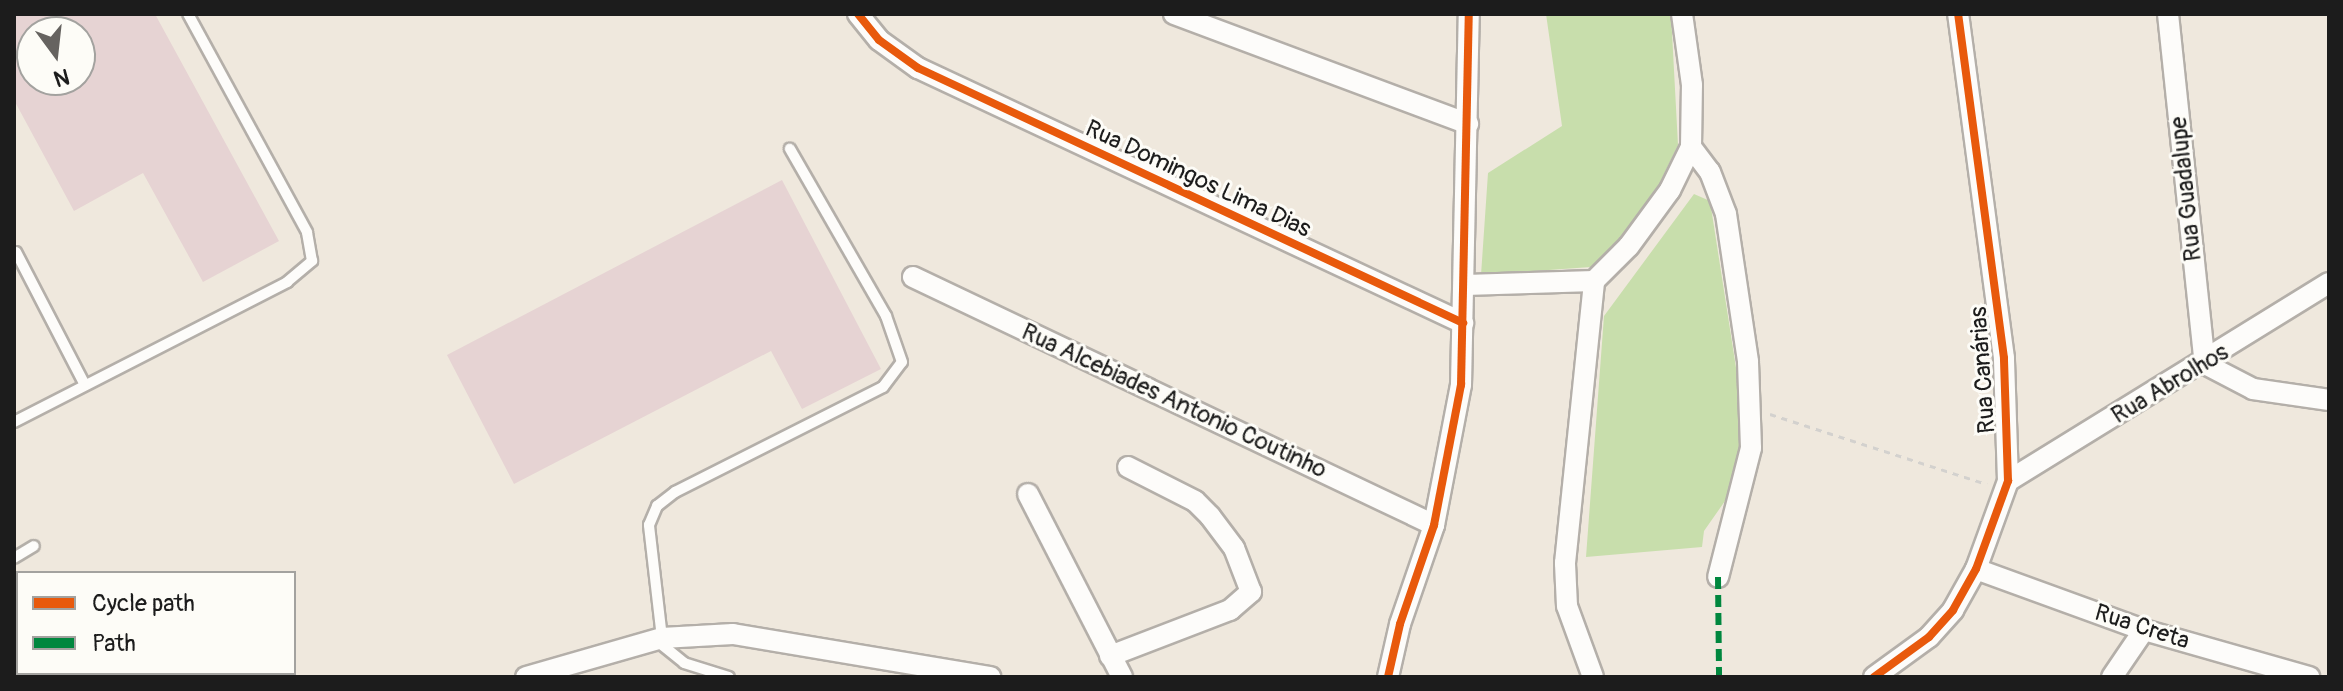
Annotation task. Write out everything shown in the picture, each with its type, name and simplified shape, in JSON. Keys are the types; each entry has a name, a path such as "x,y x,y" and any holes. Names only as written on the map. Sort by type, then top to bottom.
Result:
{"street":[{"name":"Rua Domingos Lima Dias","path":"858,14 879,40 918,68 1463,323"},
{"path":"1174,14 1468,124"},
{"path":"1388,677 1434,525 1461,385 1469,14"},
{"path":"1593,677 1567,606 1565,563 1594,281 1646,225 1691,147 1692,85 1682,14"},
{"name":"Rua Canárias","path":"1874,677 1929,637 1953,610 1976,569 2006,485 2003,342 1958,14"},
{"name":"Rua Guadalupe","path":"2168,14 2205,364"},
{"path":"1691,147 1710,172 1726,214 1751,407 1751,448 1718,577"},
{"name":"Rua Alcebiades Antonio Coutinho","path":"913,277 1434,525"},
{"path":"1465,285 1594,281"},
{"name":"Rua Abrolhos","path":"2006,485 2205,364 2329,283"},
{"path":"2205,364 2253,389 2329,400"},
{"path":"1110,656 1249,598 1251,588 1238,557 1210,516 1195,501 1128,467"},
{"path":"1028,494 1122,677"},
{"name":"Rua Creta","path":"1976,569 2144,630 2309,677"},
{"path":"2112,677 2144,630"},
{"path":"526,677 659,639 733,634 778,639 990,677"}],"lane":[{"path":"14,422 287,282 312,261 307,232 188,14"},
{"path":"729,677 684,663 659,639 649,525 657,506 675,492 883,387 902,362 886,316 790,149"},
{"path":"16,252 85,385"},
{"path":"14,558 34,546"}],"path":[{"path":"1751,407 2006,485"}],"green space":[{"path":"1546,14 1671,14 1678,145 1652,199 1612,253 1591,267 1481,275 1488,173 1562,126"},
{"path":"1694,194 1710,201 1737,374 1743,444 1732,491 1704,531 1702,547 1586,557 1604,316"}],"building":[{"path":"14,14 155,14 279,241 203,282 143,173 74,211 14,100"},
{"path":"782,180 881,369 802,409 771,351 514,484 447,355"}],"marked path":[{"path":"1718,577 1719,677"}],"cycle path":[{"path":"858,14 879,40 918,68 1463,323"},
{"path":"1388,677 1400,624 1434,525 1461,385 1469,14"},
{"path":"1874,677 1929,637 1953,610 1976,569 2008,481 2004,358 1958,14"}]}
